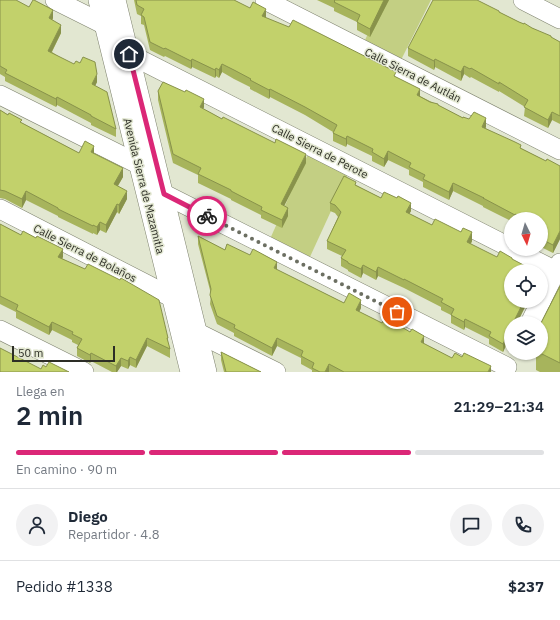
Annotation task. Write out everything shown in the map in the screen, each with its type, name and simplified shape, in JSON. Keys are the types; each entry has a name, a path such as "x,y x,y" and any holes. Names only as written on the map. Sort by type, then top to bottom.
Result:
{"street":[{"path":"55,0 104,24"},
{"name":"Avenida Sierra de Mazamitla","path":"98,0 104,24 129,90 164,194 207,372"},
{"name":"Avenida Sierra de Mazamitla","path":"116,0 129,54 129,90 138,164 190,372"},
{"name":"Calle Sierra de Autlán","path":"265,0 560,150"},
{"path":"522,0 560,19"},
{"name":"Calle Sierra de Perote","path":"129,54 504,245"},
{"path":"0,94 138,164"},
{"path":"164,194 509,364"},
{"name":"Calle Sierra de Bolaños","path":"0,209 171,298"},
{"name":"Calle Sierra de Perote","path":"530,256 558,267"},
{"path":"548,287 558,267"},
{"path":"0,330 84,372"},
{"path":"198,334 276,372"}],"green space":[{"path":"384,0 431,0 401,60 365,40"},
{"path":"308,154 348,174 309,259 270,239"}],"building":[{"path":"0,0 16,0 29,7 34,0 53,10 49,18 61,25 48,51 74,64 76,61 80,63 83,57 95,62 97,74 92,84 107,92 116,129 57,97 56,99 5,73 7,70 0,66"},
{"path":"136,0 234,0 250,8 253,2 266,9 262,16 289,27 293,20 396,72 394,76 420,89 417,95 430,102 438,104 463,118 469,119 474,112 486,118 482,127 521,145 520,148 546,161 547,159 560,166 560,231 553,245 548,242 548,212 509,212 453,183 449,192 423,179 425,175 409,167 411,163 388,151 384,159 372,152 373,149 347,136 346,139 333,133 337,125 305,107 250,80 251,79 234,70 222,64 219,70 216,68 215,70 192,59 191,61 150,42 144,17 141,15 144,9 137,5"},
{"path":"334,0 384,0 370,29 357,22 360,15 334,2"},
{"path":"433,0 477,0 519,22 551,36 560,42 560,116 552,112 548,120 524,107 528,100 499,82 499,84 471,68 470,69 464,66 461,72 408,48"},
{"path":"163,82 185,92 186,90 204,99 200,107 222,119 223,117 275,143 276,139 306,154 281,204 288,208 282,220 261,210 262,207 231,190 198,174 201,168 173,154 158,91"},
{"path":"0,110 8,115 9,113 22,120 20,122 79,153 85,141 94,146 91,152 123,168 114,184 127,191 119,205 117,204 106,225 100,222 97,227 93,226 26,191 22,199 0,190"},
{"path":"344,176 356,182 355,185 381,198 384,192 397,198 398,196 411,203 406,212 432,225 435,219 461,232 463,228 472,232 467,242 497,257 500,251 504,253 504,256 509,256 522,264 504,264 504,308 520,308 516,316 504,316 503,344 489,336 491,332 465,319 464,322 451,315 454,309 441,302 443,299 378,267 376,272 363,265 361,269 341,258 346,250 327,241 341,212 335,205 330,203"},
{"path":"0,224 21,235 23,231 36,238 37,236 63,249 58,257 85,269 88,264 120,280 121,278 159,300 170,349 147,338 136,360 130,357 128,361 121,358 116,366 91,353 90,355 77,348 82,339 72,334 73,332 52,322 49,327 16,310 18,305 0,296"},
{"path":"198,236 225,250 227,244 250,255 253,249 277,262 274,268 344,303 349,293 361,300 356,310 382,323 385,317 410,332 412,329 424,336 421,342 452,358 455,353 462,357 464,353 491,366 488,372 344,372 329,364 325,372 320,372 312,368 314,363 301,356 303,351 277,338 272,348 234,328 235,325 217,316 210,295 211,289"},
{"path":"560,286 560,363 548,357 548,316 545,316"},
{"path":"0,348 41,369 43,365 46,367 49,362 69,372 0,372"},
{"path":"221,352 261,372 226,372"}],"way so far":[{"path":"207,216 397,312"}],"route":[{"path":"129,54 164,194 207,216"}]}
